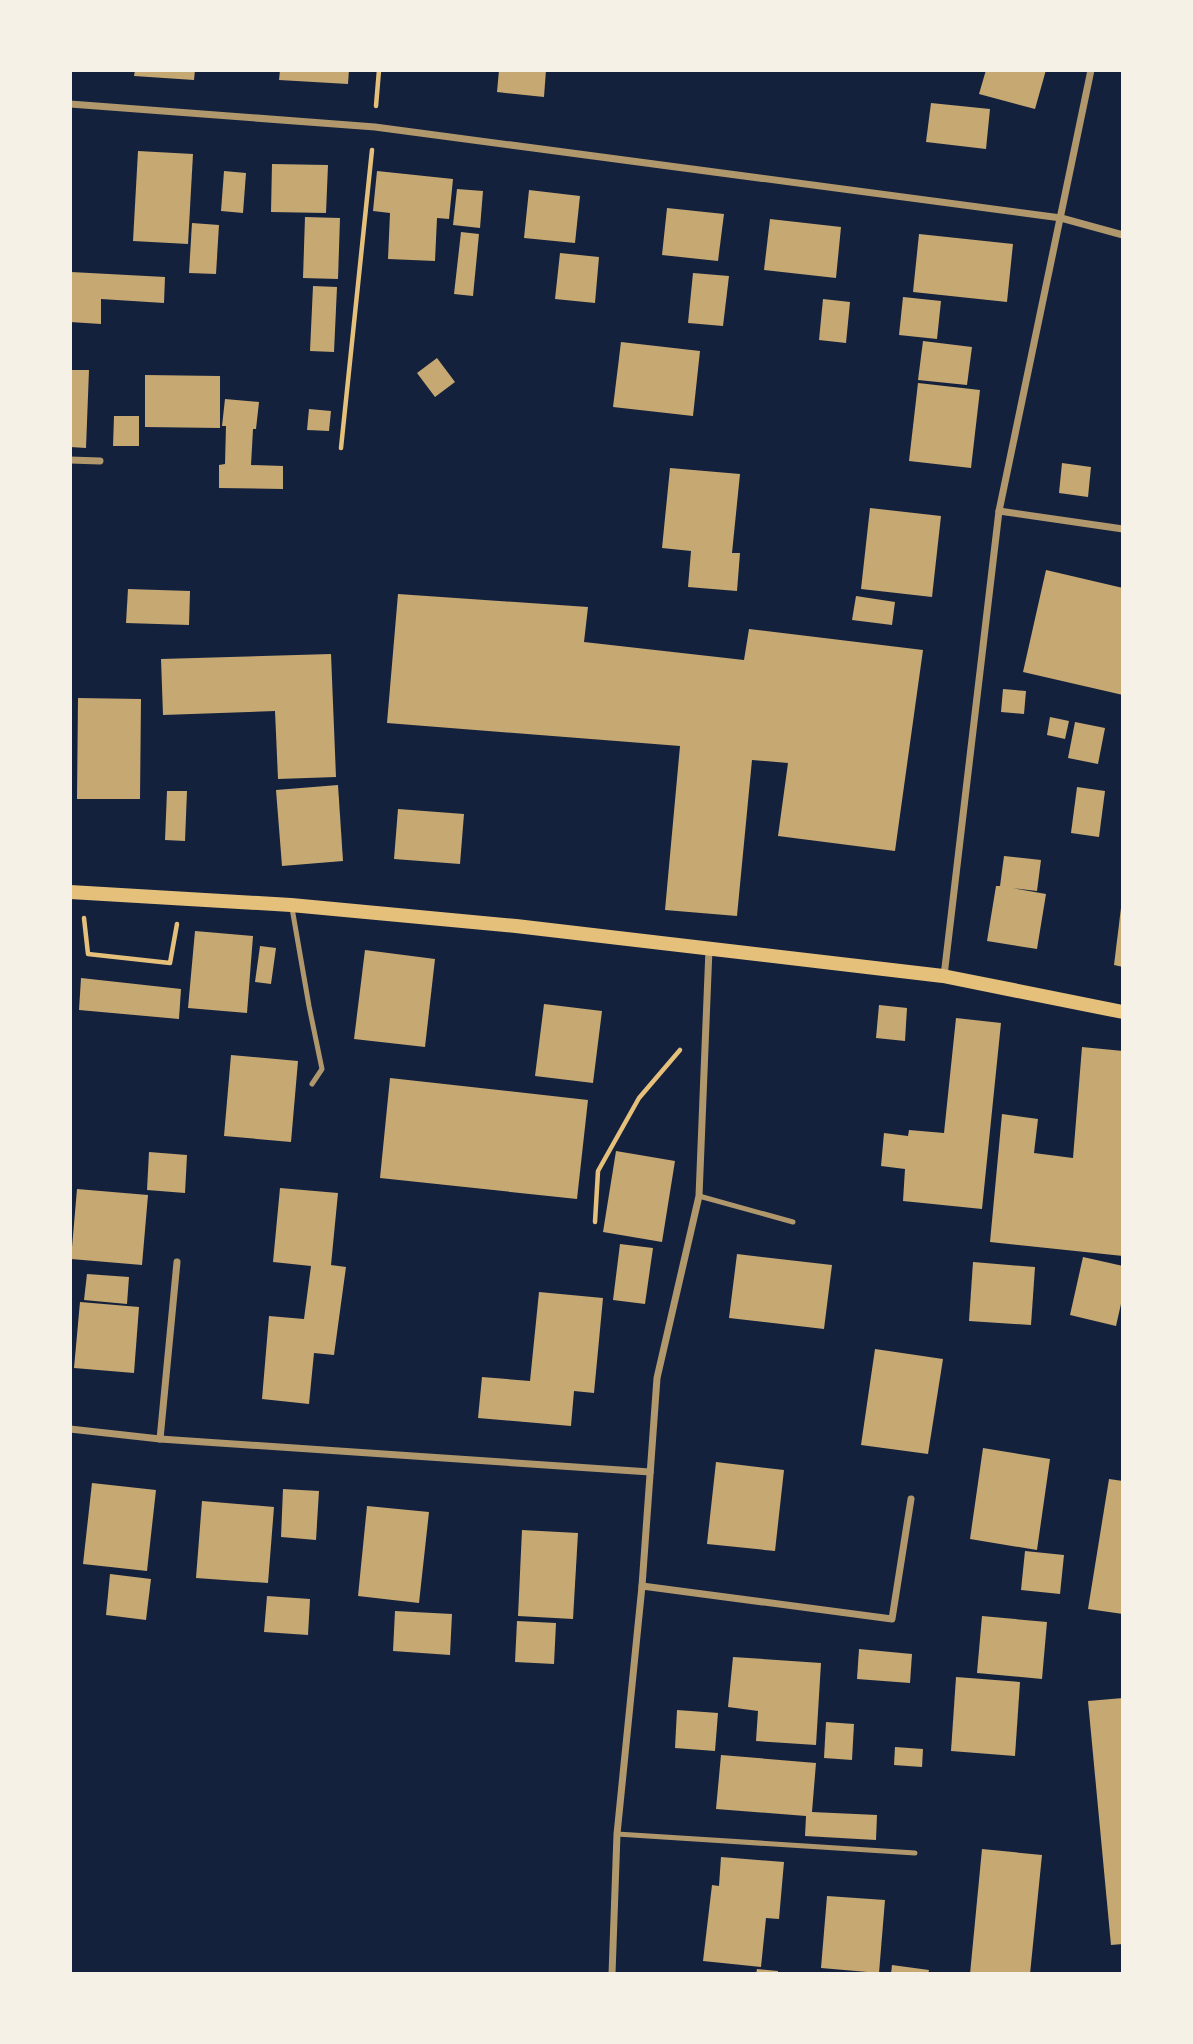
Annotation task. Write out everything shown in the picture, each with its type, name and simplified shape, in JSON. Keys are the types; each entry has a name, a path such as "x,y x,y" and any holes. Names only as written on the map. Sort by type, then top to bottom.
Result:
{"main road":[{"path":"76,892 291,905 516,926 709,948 943,976 1123,1012"}],"street":[{"path":"943,976 999,510 1091,70"},
{"path":"70,104 375,127 1061,218 1123,235"},
{"path":"70,460 100,461"},
{"path":"999,510 1123,529"},
{"path":"612,1974 617,1835 642,1586 657,1378 699,1196 709,948"},
{"path":"160,1439 177,1262"},
{"path":"70,1429 160,1439 650,1472"},
{"path":"642,1586 892,1619 911,1499"}],"lane":[{"path":"291,905 322,1069 312,1084"},
{"path":"699,1196 793,1222"},
{"path":"617,1835 915,1853"}],"path":[{"path":"341,448 379,70"},
{"path":"76,892 88,954 170,963 181,898"},
{"path":"595,1222 598,1171 639,1098 706,1020"}],"building":[{"path":"135,70 195,70 194,80 134,76"},
{"path":"280,70 349,70 348,84 279,80"},
{"path":"499,70 546,70 544,97 497,92"},
{"path":"986,70 1046,70 1035,109 979,94"},
{"path":"931,103 990,109 986,149 926,142"},
{"path":"138,151 193,154 188,244 133,241"},
{"path":"272,164 328,165 326,213 271,212"},
{"path":"224,171 246,173 243,213 221,211"},
{"path":"377,171 453,179 449,219 437,218 435,261 388,259 390,213 373,211"},
{"path":"457,189 483,191 480,228 453,225"},
{"path":"529,190 580,196 575,243 524,238"},
{"path":"667,208 724,214 718,261 662,255"},
{"path":"305,217 340,218 338,279 303,278"},
{"path":"770,219 841,227 836,278 764,270"},
{"path":"192,223 219,225 216,274 189,273"},
{"path":"461,232 479,234 473,296 454,294"},
{"path":"919,234 1013,244 1007,302 913,292"},
{"path":"560,253 599,257 595,303 555,299"},
{"path":"71,272 165,277 164,303 101,299 101,324 70,322"},
{"path":"693,273 729,276 723,326 688,323"},
{"path":"313,286 337,287 334,352 310,351"},
{"path":"903,297 941,301 937,339 899,335"},
{"path":"823,299 850,302 846,343 819,340"},
{"path":"923,341 972,347 967,385 918,380"},
{"path":"621,342 700,351 693,416 613,407"},
{"path":"437,358 455,382 435,397 417,373"},
{"path":"70,370 89,370 86,448 70,447"},
{"path":"145,375 220,376 220,428 145,427"},
{"path":"918,383 980,390 971,468 909,461"},
{"path":"225,399 259,402 256,429 253,429 251,465 283,466 283,489 219,488 219,465 225,464 226,426 222,426"},
{"path":"309,409 331,411 329,431 307,430"},
{"path":"114,416 139,416 139,446 113,446"},
{"path":"1062,463 1091,467 1088,497 1059,493"},
{"path":"670,468 740,474 732,553 740,553 737,591 688,587 691,551 662,548"},
{"path":"870,508 941,516 932,597 861,589"},
{"path":"1046,570 1123,588 1123,695 1023,672"},
{"path":"128,589 190,591 189,625 126,623"},
{"path":"398,594 588,607 584,642 744,660 749,629 923,650 895,851 778,836 788,763 752,760 737,916 665,910 680,746 387,723"},
{"path":"856,596 895,602 892,625 852,620"},
{"path":"331,654 336,777 278,779 275,711 163,715 161,659"},
{"path":"1003,689 1026,691 1024,714 1001,712"},
{"path":"78,698 141,699 140,799 77,799"},
{"path":"1050,717 1069,721 1065,739 1047,735"},
{"path":"1075,722 1105,728 1098,764 1068,758"},
{"path":"338,785 343,861 282,866 276,790"},
{"path":"1077,787 1105,791 1099,837 1071,833"},
{"path":"167,791 187,791 185,841 165,840"},
{"path":"398,809 464,814 460,864 394,859"},
{"path":"1004,856 1041,860 1037,891 1012,888 1046,894 1037,949 987,941"},
{"path":"1123,908 1123,967 1114,965"},
{"path":"195,931 253,936 247,1013 188,1008"},
{"path":"260,946 276,948 271,984 255,982"},
{"path":"365,950 435,959 425,1047 354,1039"},
{"path":"81,978 181,989 179,1019 79,1010"},
{"path":"544,1004 602,1011 593,1083 535,1076"},
{"path":"879,1005 907,1008 905,1041 876,1038"},
{"path":"956,1018 1001,1023 982,1209 903,1201 905,1169 881,1166 884,1133 908,1136 909,1130 944,1133"},
{"path":"1082,1047 1123,1051 1123,1256 990,1242 1002,1114 1038,1119 1034,1153 1073,1158"},
{"path":"231,1055 298,1061 291,1142 224,1136"},
{"path":"390,1078 588,1100 577,1199 380,1178"},
{"path":"616,1151 675,1161 662,1242 603,1232"},
{"path":"149,1152 187,1155 185,1193 147,1190"},
{"path":"280,1188 338,1193 331,1265 346,1267 334,1355 314,1353 309,1404 262,1399 269,1316 304,1319 311,1266 273,1262"},
{"path":"77,1189 148,1195 142,1265 71,1259"},
{"path":"620,1244 653,1248 645,1304 613,1300"},
{"path":"737,1254 832,1265 824,1329 729,1318"},
{"path":"1083,1257 1123,1266 1123,1295 1116,1326 1070,1315"},
{"path":"973,1262 1035,1267 1031,1325 969,1321"},
{"path":"87,1274 129,1277 127,1304 84,1300"},
{"path":"539,1292 603,1298 594,1393 574,1391 571,1426 478,1418 482,1377 530,1381"},
{"path":"80,1302 139,1307 134,1373 74,1368"},
{"path":"875,1349 943,1359 928,1454 861,1445"},
{"path":"983,1448 1050,1459 1037,1550 970,1539"},
{"path":"716,1462 784,1470 775,1551 707,1544"},
{"path":"1109,1479 1123,1481 1123,1614 1088,1609"},
{"path":"92,1483 156,1490 147,1571 83,1564"},
{"path":"283,1489 319,1491 316,1540 281,1537"},
{"path":"202,1501 274,1507 268,1583 196,1578"},
{"path":"367,1506 429,1512 419,1603 358,1596"},
{"path":"522,1530 578,1533 573,1619 518,1616"},
{"path":"1025,1551 1064,1555 1060,1594 1021,1590"},
{"path":"110,1574 151,1579 146,1620 106,1615"},
{"path":"267,1596 310,1599 308,1635 264,1632"},
{"path":"395,1611 452,1614 450,1655 393,1651"},
{"path":"982,1616 1047,1622 1042,1679 977,1673"},
{"path":"517,1621 556,1623 554,1664 515,1662"},
{"path":"859,1649 912,1654 910,1683 857,1679"},
{"path":"733,1657 821,1663 816,1745 756,1741 758,1711 728,1707"},
{"path":"956,1677 1020,1682 1015,1756 951,1751"},
{"path":"1123,1698 1123,1944 1111,1945 1088,1701"},
{"path":"677,1710 718,1713 715,1751 675,1748"},
{"path":"826,1722 854,1724 852,1760 824,1758"},
{"path":"895,1747 923,1749 922,1767 894,1765"},
{"path":"721,1755 816,1763 812,1812 877,1815 876,1840 805,1836 806,1816 716,1809"},
{"path":"982,1849 1042,1855 1030,1974 970,1974"},
{"path":"721,1857 784,1862 779,1919 766,1918 761,1967 703,1961 712,1885 719,1886"},
{"path":"827,1896 885,1900 879,1973 821,1968"},
{"path":"892,1965 929,1970 928,1974 891,1974"},
{"path":"757,1969 778,1971 778,1974 756,1974"}]}
